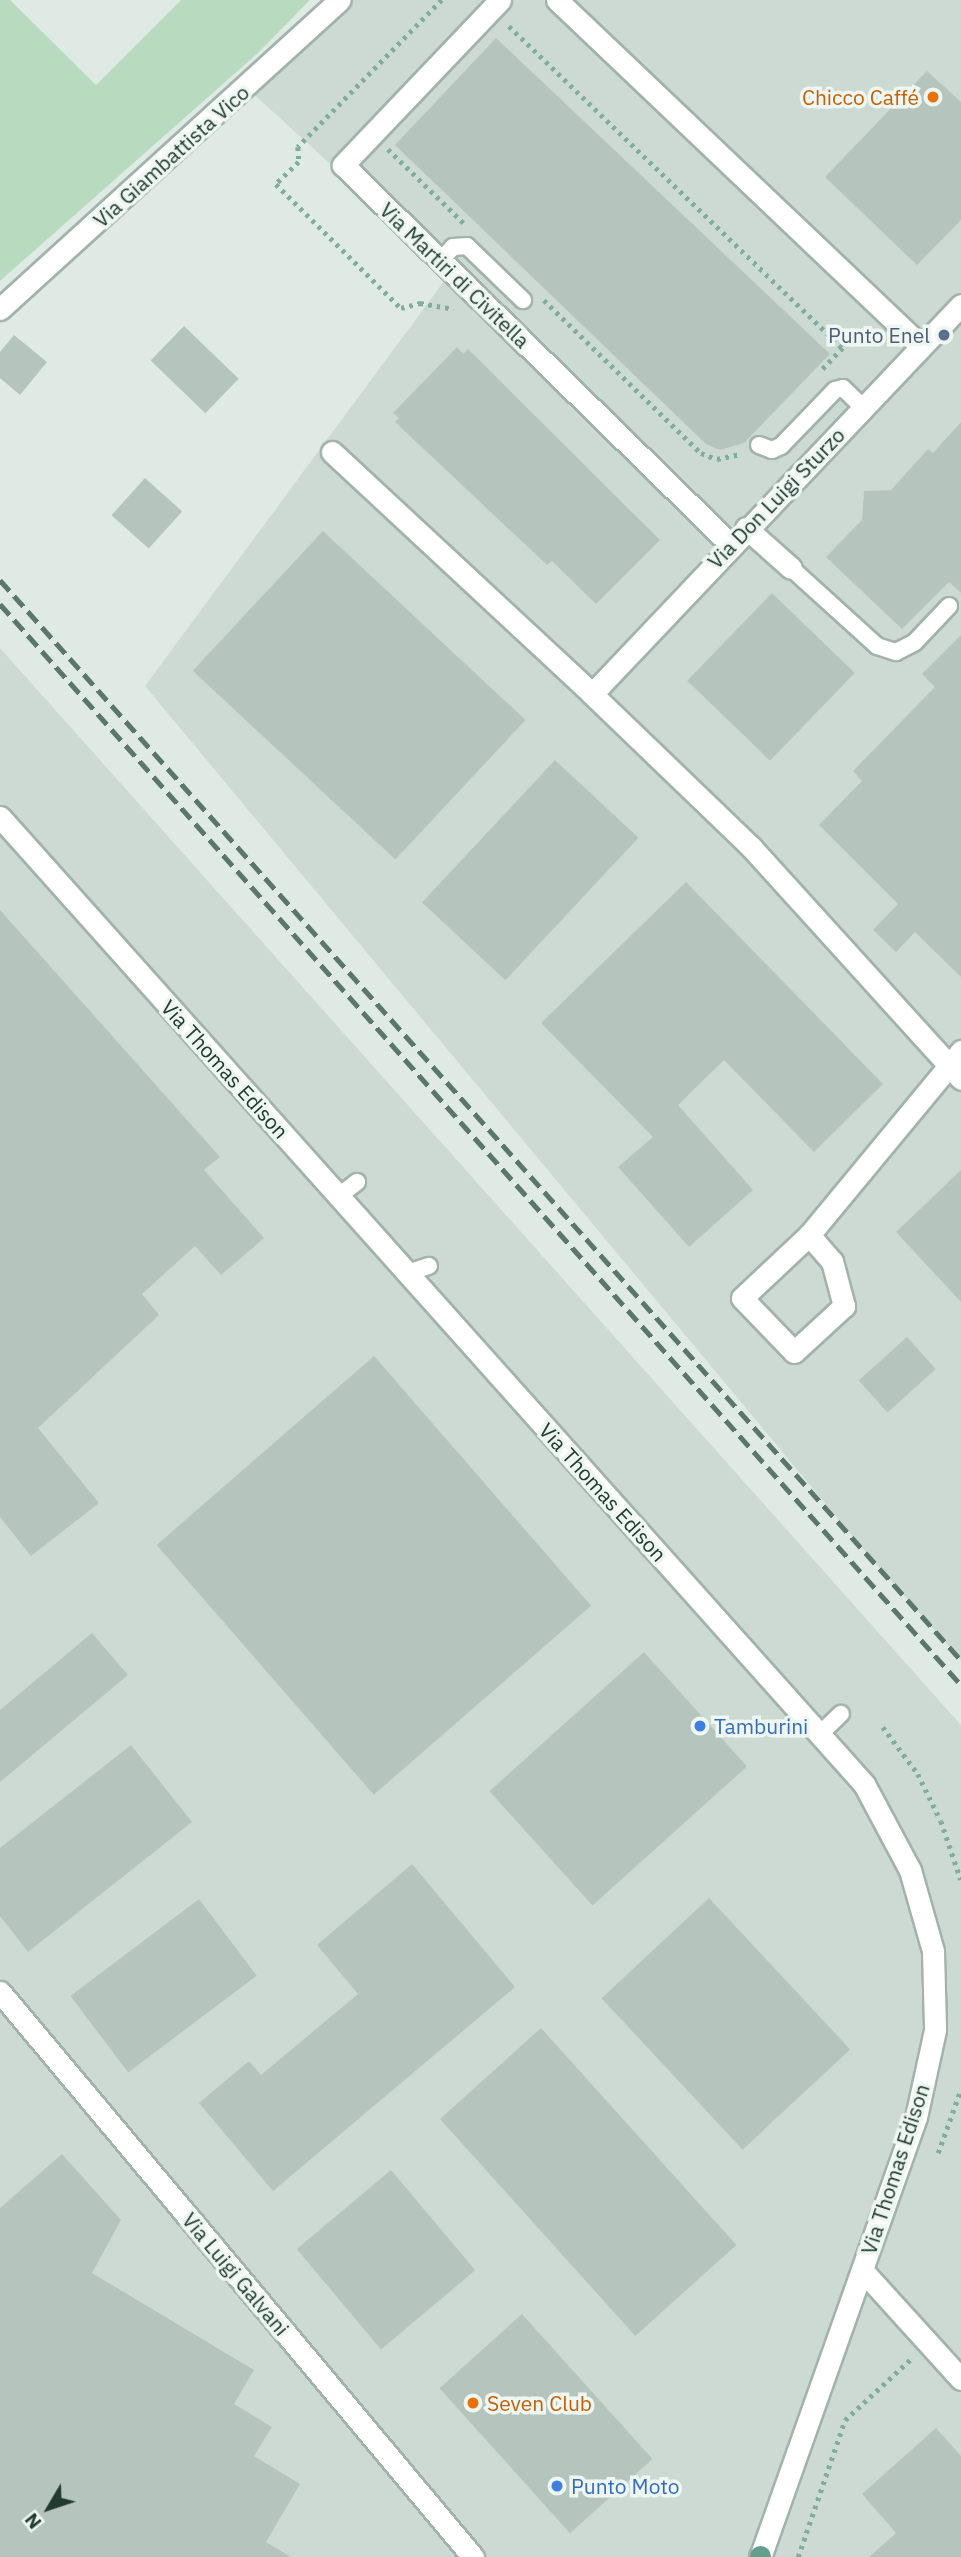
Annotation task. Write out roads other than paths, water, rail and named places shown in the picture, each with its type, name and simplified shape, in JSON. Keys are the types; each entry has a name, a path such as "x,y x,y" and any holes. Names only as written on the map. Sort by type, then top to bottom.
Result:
{"street":[{"name":"Via Giambattista Vico","path":"0,309 340,0"},
{"path":"558,0 921,346"},
{"name":"Via Martiri di Civitella","path":"501,9 343,165 730,544"},
{"name":"Via Don Luigi Sturzo","path":"593,694 730,544 961,305"},
{"path":"332,452 593,694 751,847 956,1065 809,1235 742,1298 794,1352 844,1306 832,1261 809,1235"},
{"path":"746,528 791,568"},
{"name":"Via Thomas Edison","path":"0,817 864,1784 910,1870 933,1951 935,2030 916,2117 760,2557"},
{"name":"Via Luigi Galvani","path":"0,1992 473,2557"},
{"name":"Via Thomas Edison","path":"862,2270 961,2379"}],"lane":[{"path":"440,261 453,247 467,246 523,300"},
{"path":"753,447 772,450 781,446 835,390 844,388 863,407"},
{"path":"791,568 877,646 896,652 914,643 949,606"},
{"path":"339,1196 357,1182"},
{"path":"407,1273 429,1266"},
{"path":"820,1734 841,1714"}],"railway":[{"path":"0,580 961,1660"},
{"path":"0,604 961,1685"}],"place":[{"name":"Chicco Caffé","path":"933,97"},
{"name":"Punto Enel","path":"944,335"},
{"name":"Tamburini","path":"700,1726"},
{"name":"Seven Club","path":"473,2403"},
{"name":"Punto Moto","path":"557,2486"}]}
